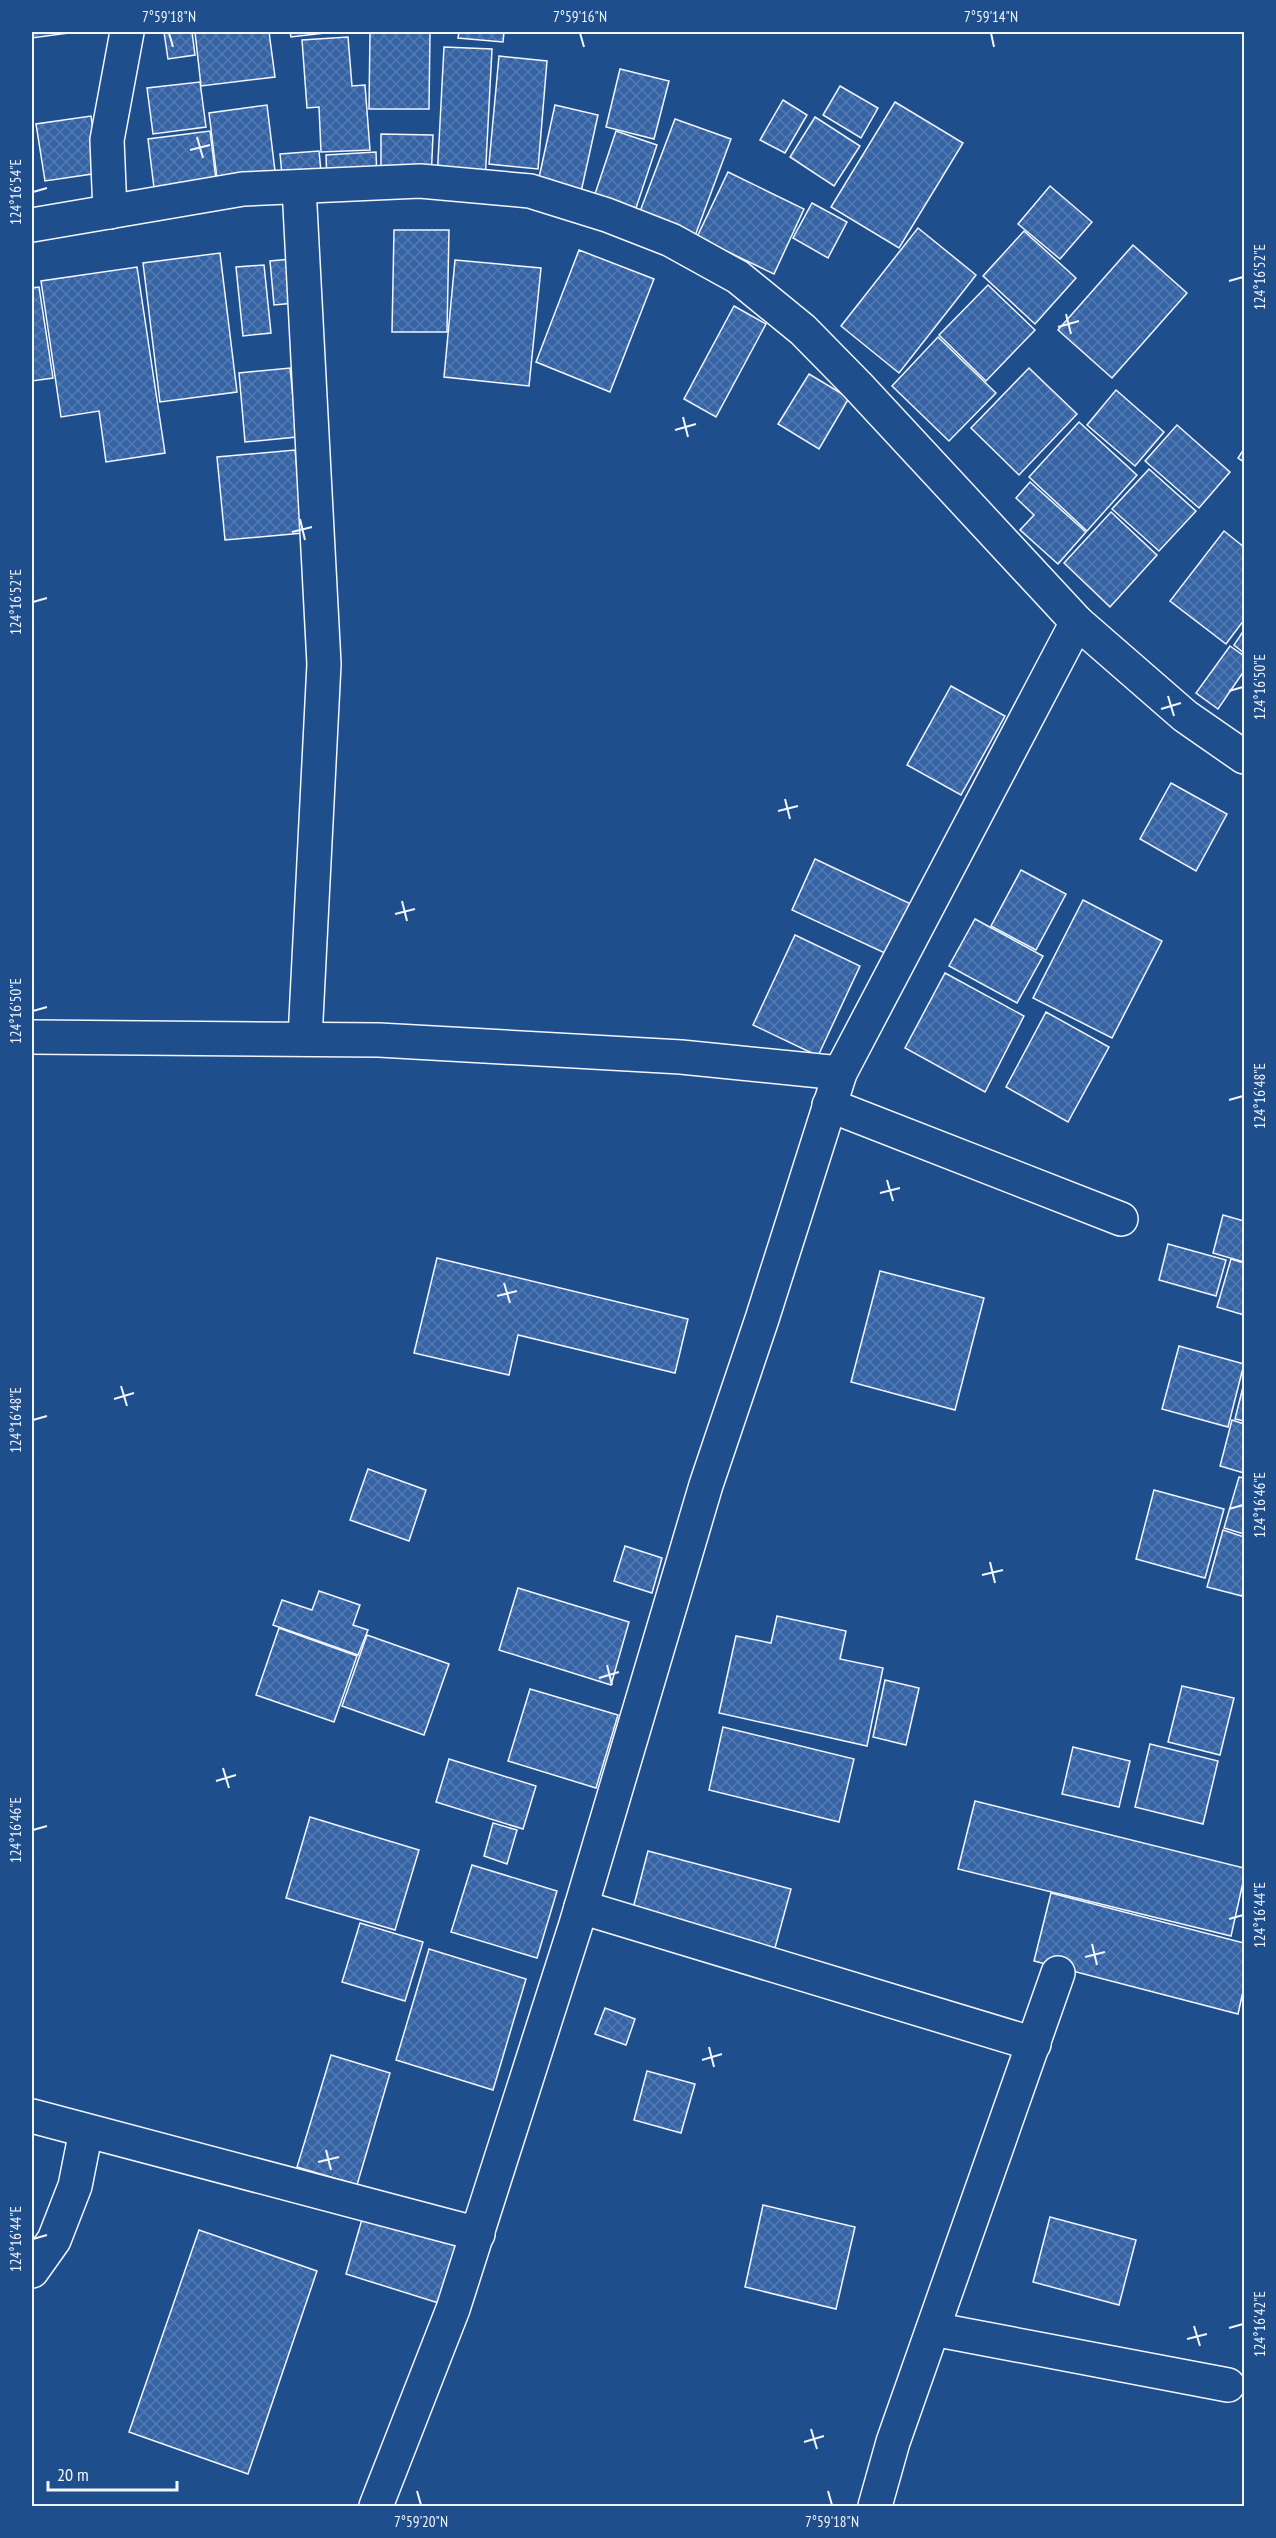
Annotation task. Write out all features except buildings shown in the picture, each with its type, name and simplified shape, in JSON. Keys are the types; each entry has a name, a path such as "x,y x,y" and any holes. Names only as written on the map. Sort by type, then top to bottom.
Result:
{"street":[{"path":"110,212 107,140 127,32"},
{"path":"32,225 243,189 420,181 530,191 618,219 671,240 738,277 803,330 1077,622 1185,716 1245,757"},
{"path":"300,187 324,664 305,1040"},
{"path":"376,2506 453,2309 478,2234 581,1907 706,1485 762,1319 840,1073 1077,622"},
{"path":"32,1037 379,1040 669,1056 840,1073"},
{"path":"829,1105 1121,1219"},
{"path":"581,1907 1034,2044"},
{"path":"875,2506 893,2442 1058,1973"},
{"path":"32,2116 478,2234"},
{"path":"32,2271 54,2240 75,2186 86,2131"},
{"path":"933,2329 1228,2385"}]}
